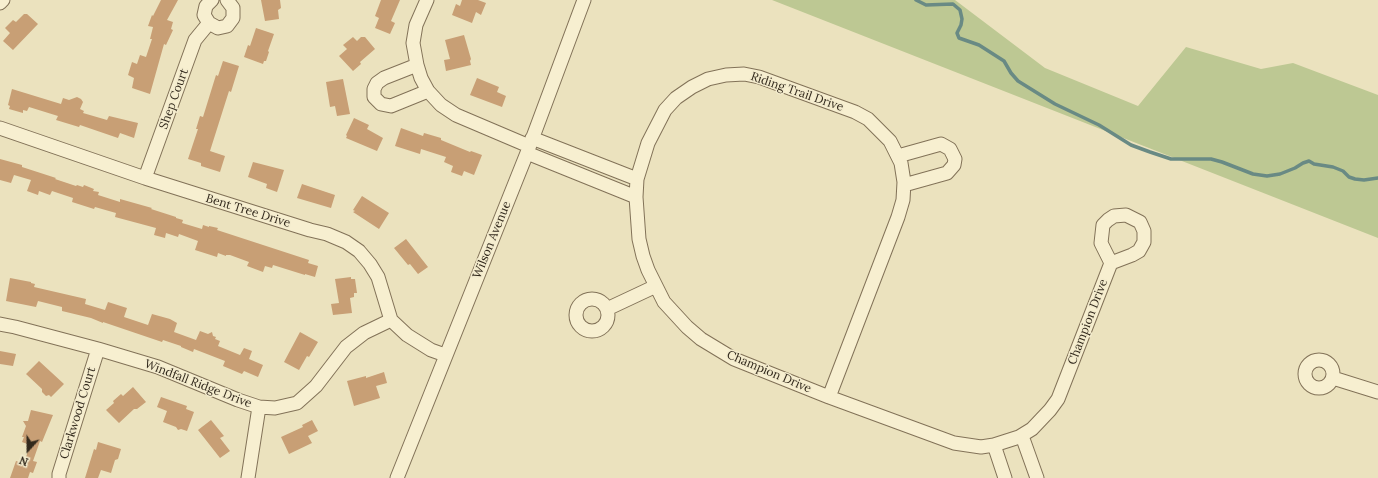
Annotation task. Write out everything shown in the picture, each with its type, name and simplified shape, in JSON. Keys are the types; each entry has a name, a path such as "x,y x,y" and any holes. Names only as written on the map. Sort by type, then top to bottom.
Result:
{"street":[{"path":"212,0 206,6 204,15 209,24 218,28 227,26 231,22 234,13 233,8 226,0"},
{"path":"426,0 416,25 413,43 421,78 428,90 441,104 456,114 529,146 636,197"},
{"name":"Wilson Avenue","path":"397,478 529,146 584,0"},
{"name":"Shep Court","path":"145,178 195,40 209,24"},
{"path":"417,65 380,80 374,89 374,97 381,104 391,106 428,90"},
{"name":"Riding Trail Drive","path":"637,179 648,143 665,110 676,98 692,87 708,79 726,75 744,74 759,77 855,112 868,120 890,141 901,163 904,184 903,200 898,217 829,397"},
{"name":"Bent Tree Drive","path":"0,128 145,178 327,234 346,242 359,251 370,264 378,277 392,320 407,335 431,350 446,355"},
{"path":"898,156 941,144 950,149 954,159 954,166 947,174 904,184"},
{"path":"529,146 637,179"},
{"name":"Champion Drive","path":"637,179 636,197 640,244 648,270 664,302 692,331 711,346 734,359 829,397 954,443 994,446 1022,436 1032,429 1050,410 1058,399 1111,263"},
{"path":"607,309 656,286"},
{"name":"Windfall Ridge Drive","path":"0,324 98,349 158,368 259,407 275,408 297,403 316,386 346,347 364,333 392,320"},
{"name":"Clarkwood Court","path":"59,478 98,349"},
{"path":"1333,378 1378,392"},
{"path":"248,478 259,407"},
{"path":"1022,436 1037,478"},
{"path":"994,446 1005,478"}],"green space":[{"path":"772,0 955,0 1045,68 1138,106 1186,47 1261,69 1293,63 1378,95 1378,238"}],"building":[{"path":"161,0 178,0 167,20 173,22 171,29 173,30 166,45 164,44 150,94 132,88 134,78 128,75 132,62 137,64 140,55 146,57 152,39 150,39 153,27 148,26 152,15 153,16"},
{"path":"261,0 280,0 281,8 278,10 279,19 265,21"},
{"path":"381,0 400,0 391,21 395,23 390,34 375,28 379,18 375,16"},
{"path":"462,0 478,0 486,3 481,15 476,12 472,23 452,15 456,4 460,6"},
{"path":"24,14 27,14 38,24 13,50 3,41 10,33 5,28 13,20 16,22"},
{"path":"256,28 274,34 266,61 264,61 263,64 244,57 248,45 250,46"},
{"path":"464,35 471,59 471,65 446,71 444,60 450,59 445,40"},
{"path":"353,37 357,41 361,37 365,37 375,49 360,62 361,64 353,71 339,56 347,49 343,45"},
{"path":"223,61 239,66 231,92 229,91 210,151 225,156 220,172 201,166 201,163 188,159 198,129 196,129 200,116 203,117 216,75 218,76"},
{"path":"477,78 499,87 497,92 506,96 502,107 470,95"},
{"path":"343,79 350,114 337,116 335,106 330,107 326,82"},
{"path":"12,89 61,104 63,98 69,100 77,97 83,102 80,109 84,111 83,113 107,120 109,116 138,123 134,138 120,133 118,138 80,125 79,127 56,120 58,116 29,107 27,111 23,110 23,113 9,109 10,106 8,105"},
{"path":"354,118 369,125 367,129 383,138 377,151 346,138"},
{"path":"401,128 423,136 424,133 441,138 441,140 470,152 471,151 482,155 474,175 464,171 462,176 451,172 453,166 444,162 446,157 421,149 420,154 395,146"},
{"path":"0,159 22,165 22,167 76,186 83,187 84,185 94,189 93,191 99,192 98,195 120,202 120,199 152,208 151,209 183,220 182,223 202,229 203,225 218,228 217,230 309,260 308,263 318,266 315,277 273,265 272,268 265,266 263,272 247,266 249,262 230,255 226,256 218,253 217,257 195,250 198,241 179,234 178,237 166,233 165,238 154,235 156,228 115,217 116,213 95,207 94,209 72,202 73,198 52,191 50,195 39,191 38,195 27,191 31,180 14,175 11,183 0,180"},
{"path":"253,162 284,170 277,192 266,188 267,184 248,177"},
{"path":"302,184 335,195 331,208 297,198"},
{"path":"362,196 389,213 379,229 353,212 355,211 353,210"},
{"path":"406,239 428,267 418,274 410,264 408,265 394,248"},
{"path":"351,277 351,279 355,279 357,293 354,293 354,297 350,298 352,313 333,315 331,304 339,303 335,279"},
{"path":"10,278 31,282 35,284 34,287 86,299 85,304 105,310 108,302 127,308 124,317 148,325 152,314 170,319 177,323 174,332 196,340 200,331 208,334 212,332 213,336 216,337 215,339 220,341 218,346 240,355 244,348 252,351 249,359 263,365 258,377 244,371 242,374 223,366 225,361 194,349 193,352 163,340 162,342 91,318 62,311 62,307 38,301 36,307 6,301"},
{"path":"300,332 318,342 309,357 307,356 299,370 284,362"},
{"path":"0,351 16,354 13,366 0,364"},
{"path":"39,361 64,384 51,397 49,395 46,396 42,392 42,389 26,374"},
{"path":"384,372 387,383 376,386 380,398 354,406 347,381 366,376 366,378"},
{"path":"133,387 146,402 137,409 134,409 119,423 106,410 121,394 123,396"},
{"path":"161,397 187,406 186,409 194,412 187,431 181,429 178,430 176,427 163,422 167,411 157,407"},
{"path":"31,410 53,415 42,442 40,441 33,461 37,462 33,473 30,472 28,478 10,478 16,461 24,463 30,445 22,442 24,437 22,437 26,426 23,421 28,421"},
{"path":"211,420 224,436 220,438 230,451 220,458 198,430"},
{"path":"312,420 318,431 308,436 312,443 289,454 281,437 303,427 302,425"},
{"path":"98,442 121,449 118,459 115,460 111,473 101,470 98,478 85,478 94,449 96,450"}],"waterway":[{"path":"916,0 926,5 953,4 960,10 962,19 957,33 959,38 979,45 1004,61 1018,81 1055,104 1099,125 1131,145 1171,159 1211,159 1253,174 1267,176 1280,174 1309,161 1314,164 1333,167 1343,171 1349,177 1355,179 1364,180 1378,178"}]}
